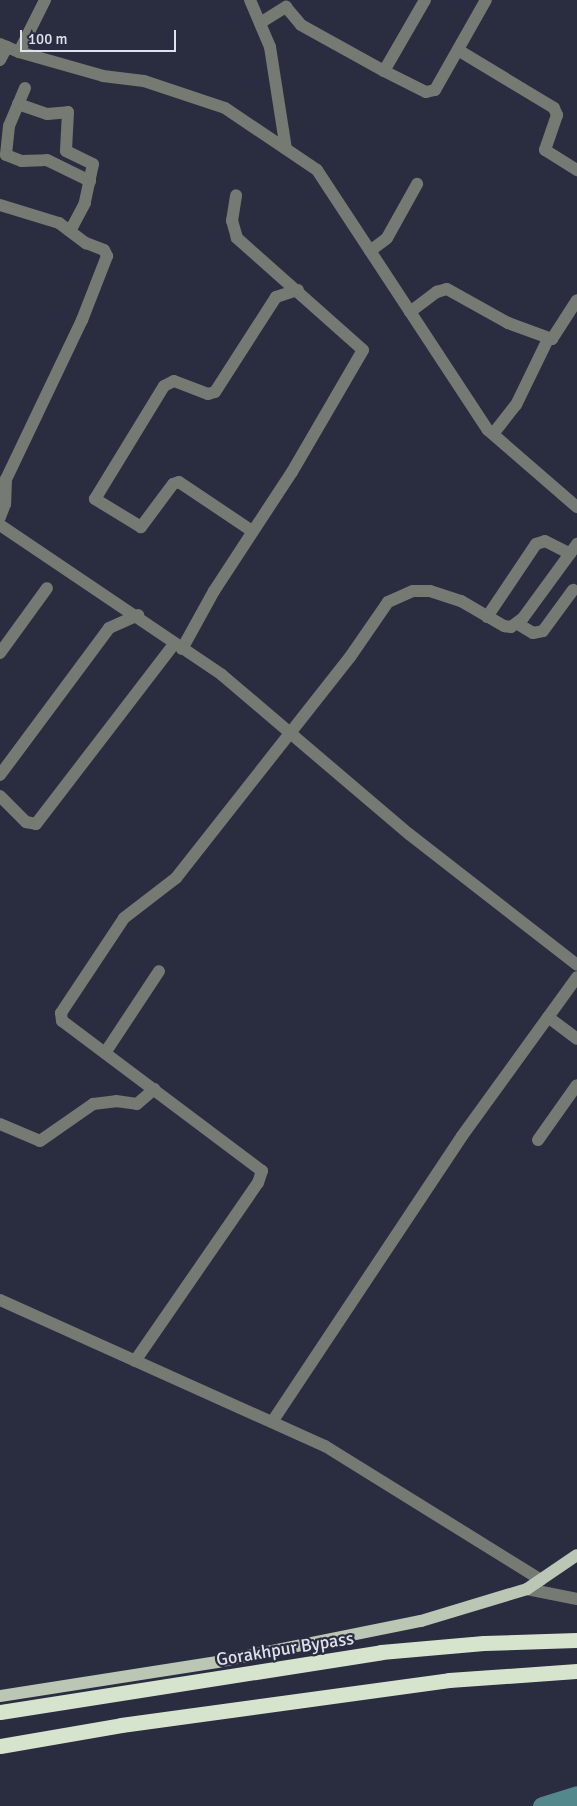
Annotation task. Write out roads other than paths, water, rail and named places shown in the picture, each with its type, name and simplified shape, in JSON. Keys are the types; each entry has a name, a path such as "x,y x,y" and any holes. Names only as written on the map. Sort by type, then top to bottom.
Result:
{"highway":[{"name":"Gorakhpur Bypass","path":"0,1712 381,1652 484,1643 577,1640"},
{"path":"0,1746 121,1725 449,1680 577,1671"}],"main road":[{"path":"0,1696 208,1663 421,1621 527,1589 577,1554"}],"street":[{"path":"0,60 45,0"},
{"path":"250,0 270,46 286,149"},
{"path":"384,71 425,0"},
{"path":"260,23 286,7 301,25 384,71 430,92 438,86 486,0"},
{"path":"9,48 103,76 144,81 225,108 317,170 493,434 577,507"},
{"path":"458,50 554,108 556,115 544,150 577,170"},
{"path":"25,88 6,136 6,155 22,160 47,160 90,181"},
{"path":"18,104 47,114 68,112 65,148 69,154 93,164 85,203 70,231"},
{"path":"370,251 387,238 417,184"},
{"path":"0,796 26,822 36,824 178,647 292,472 363,350 298,290 237,238 232,221 236,195"},
{"path":"0,205 50,220 86,243 104,250 107,256 82,320 6,479 5,504 0,517"},
{"path":"410,312 437,292 447,289 508,323 548,339 556,338 577,300"},
{"path":"252,531 179,482 173,484 141,527 95,499 164,386 174,381 208,394 214,392 276,297 298,290"},
{"path":"493,434 516,405 548,339"},
{"path":"0,524 138,615 178,647 232,682 290,734 409,834 577,965"},
{"path":"487,617 536,544 545,541 573,549 518,624"},
{"path":"0,653 47,588"},
{"path":"135,1361 258,1183 262,1171 62,1021 61,1013 124,918 176,878 350,657 388,602 413,591 430,591 461,601 504,626 518,624 533,633 542,631 572,590"},
{"path":"0,775 109,628 138,615"},
{"path":"105,1053 159,971"},
{"path":"272,1422 462,1136 577,977"},
{"path":"548,1017 577,1039"},
{"path":"538,1140 577,1086"},
{"path":"0,1124 40,1141 92,1104 116,1100 137,1104 154,1089"},
{"path":"0,1300 325,1446 541,1580"},
{"path":"527,1589 577,1599"}],"waterway":[{"path":"542,1806 577,1795"}]}
